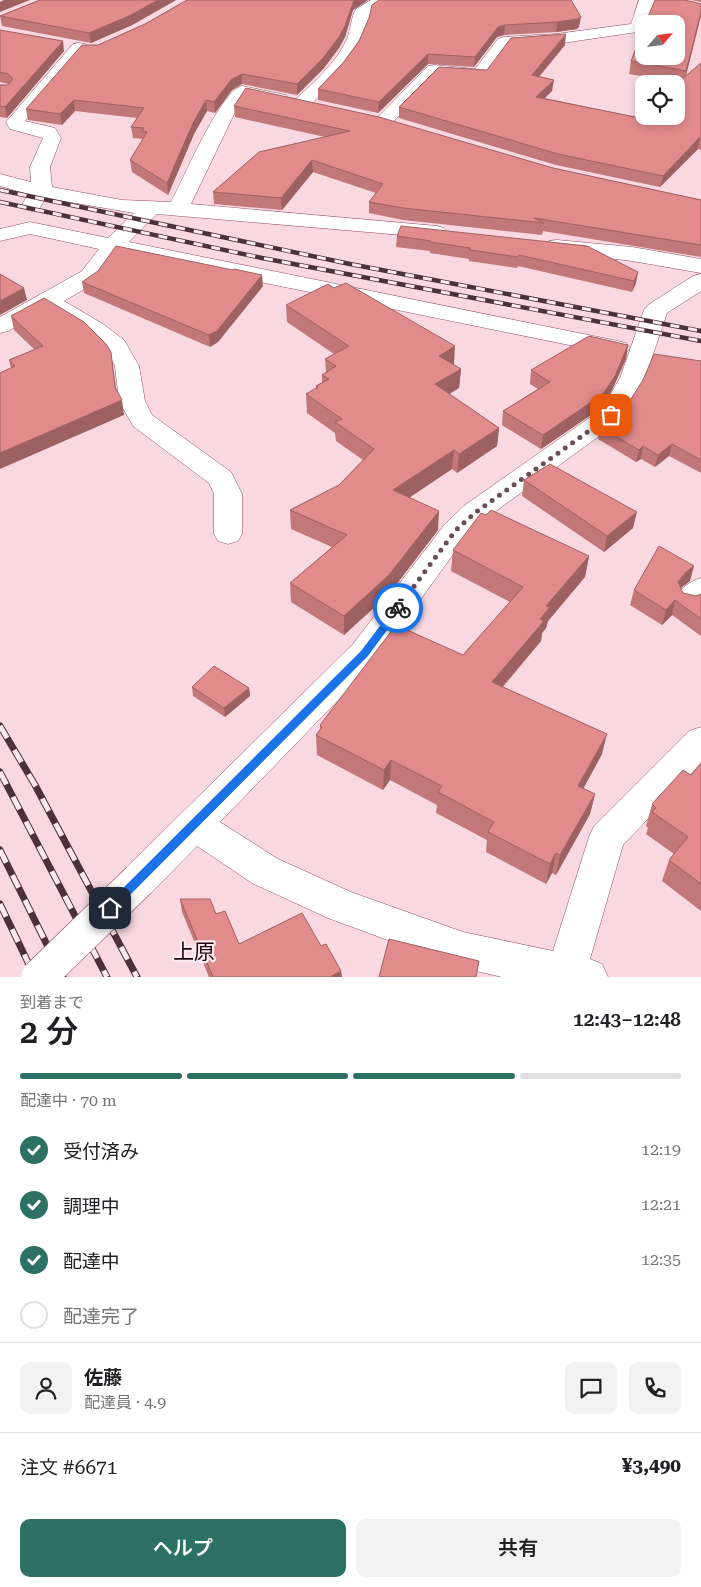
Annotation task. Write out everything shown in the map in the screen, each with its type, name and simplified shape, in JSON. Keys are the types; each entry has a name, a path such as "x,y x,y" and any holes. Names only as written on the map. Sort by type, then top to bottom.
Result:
{"street":[{"path":"178,209 229,106 242,91 311,105 345,57 361,26 362,12 382,0"},
{"path":"402,126 374,119 434,70 480,75 504,42 556,39 638,28 647,0"},
{"path":"30,228 23,221 42,188 40,167 52,138 48,132 16,125 14,122 78,48"},
{"path":"0,180 40,191 122,206 178,209 453,234"},
{"path":"0,326 90,276 113,245 152,207"},
{"path":"0,235 30,228 653,354"},
{"path":"535,243 632,254 701,266"},
{"path":"39,977 139,880 364,653 455,531 469,518 611,415 653,354 656,310 701,282"},
{"path":"47,301 95,329 116,345 127,366 132,401 142,420 221,478 228,494 228,534"},
{"path":"194,824 265,871 342,906 463,950 577,975 607,837 701,741"}],"building":[{"path":"40,0 158,0 131,15 89,33 0,16"},
{"path":"187,0 354,0 339,37 324,57 297,84 242,74 231,80 214,102 206,100 193,123 167,183 130,160 147,132 142,131 144,128 131,127 144,108 74,100 60,114 26,109 82,45 98,45 145,24"},
{"path":"379,0 571,0 581,17 557,22 498,27 475,57 428,54 379,102 318,89 343,63 359,41 369,18 372,5"},
{"path":"655,0 685,0 701,4 701,12 686,71 653,65 685,65 685,15 649,15"},
{"path":"0,30 63,41 5,107 0,106 0,85 8,85 13,79 8,74 0,72"},
{"path":"566,34 532,75 554,80 536,97 635,117 635,125 685,125 685,76 701,63 701,138 663,176 558,154 399,107 439,67 487,70 511,38"},
{"path":"635,51 635,62 631,61"},
{"path":"246,88 379,117 553,168 701,200 701,245 534,218 544,223 403,208 369,202 383,184 312,160 281,198 213,192 259,152 350,131 234,106"},
{"path":"401,226 587,246 638,272 634,281 519,255 518,257 470,250 470,248 397,236"},
{"path":"116,246 262,275 217,331 209,335 82,282 98,271"},
{"path":"0,274 24,288 0,301"},
{"path":"346,283 455,346 439,356 461,369 435,384 499,428 459,454 454,450 393,490 439,511 389,575 344,616 290,583 347,535 290,510 339,485 374,449 335,422 342,419 306,394 329,379 322,375 336,366 325,359 349,346 286,305 328,284 334,288"},
{"path":"44,298 84,322 106,344 111,352 115,387 122,400 0,453 0,373 15,366 9,360 43,346 11,316"},
{"path":"589,336 628,345 615,376 603,394 543,435 503,411 550,382 531,370"},
{"path":"654,354 701,361 701,460 672,444 658,455 643,446 639,450 600,427 624,410 643,380"},
{"path":"550,464 637,512 607,536 524,480"},
{"path":"491,510 589,556 546,606 550,607 540,619 544,621 492,682 607,734 578,786 595,794 560,855 556,853 550,864 488,832 494,822 438,792 442,786 391,760 384,770 316,735 322,727 320,725 396,625 463,655 523,587 453,550 481,513 486,515"},
{"path":"659,546 694,566 678,582 683,593 696,596 701,594 701,619 675,600 666,610 634,590"},
{"path":"214,666 249,688 224,708 192,687"},
{"path":"701,763 701,884 669,860 688,837 652,812 656,808 652,804 683,770 691,775"},
{"path":"180,899 210,899 216,914 225,911 239,944 302,913 321,946 326,944 341,971 330,977 213,977"},
{"path":"389,939 479,961 476,977 379,977"}],"railway":[{"path":"0,190 350,264 701,331"},
{"path":"0,202 262,258 701,341"},
{"path":"0,726 35,785 137,977"},
{"path":"0,772 107,977"},
{"path":"0,850 63,977"},
{"path":"0,904 35,977"}],"way so far":[{"path":"398,608 455,531 476,512 611,415"}],"district":[{"name":"上原","path":"194,952"}],"route":[{"path":"110,908 364,653 398,608"}]}
